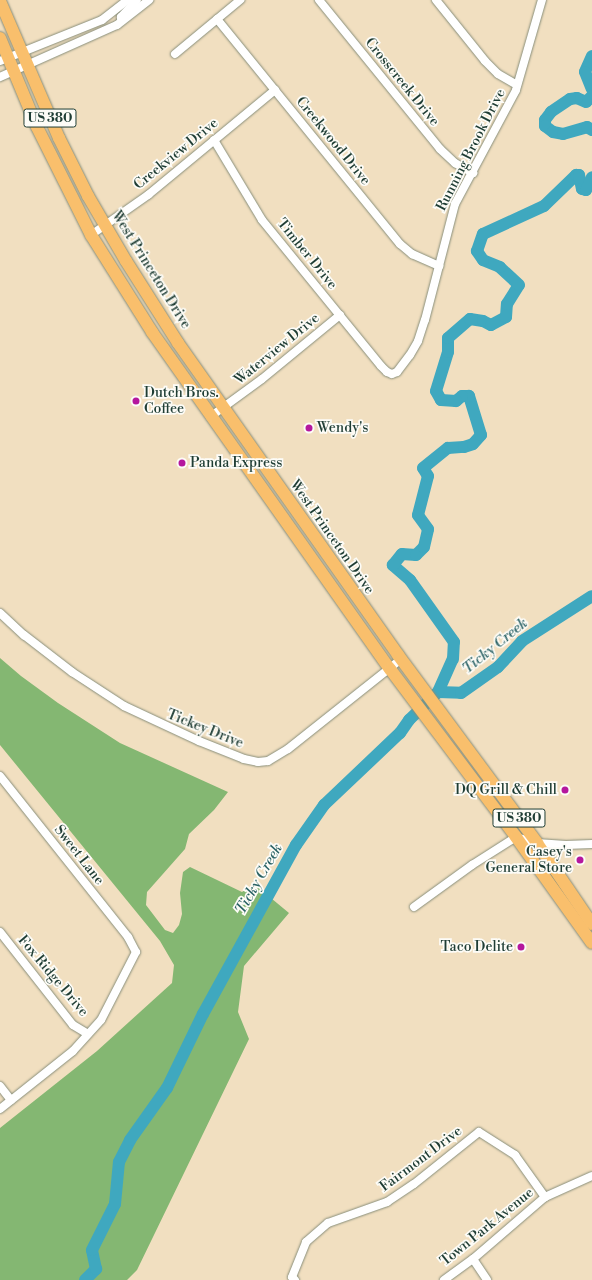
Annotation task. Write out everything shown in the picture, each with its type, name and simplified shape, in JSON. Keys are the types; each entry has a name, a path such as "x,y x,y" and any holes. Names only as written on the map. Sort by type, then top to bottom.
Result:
{"highway":[{"name":"West Princeton Drive","path":"0,1 59,138 105,226 178,343 223,409 401,659 537,843 592,924"},
{"name":"West Princeton Drive","path":"0,38 4,59 14,71 49,152 91,235 152,332 210,417 406,692 516,837 592,943"}],"street":[{"path":"4,59 102,20 128,0"},
{"path":"122,22 121,17 137,0"},
{"path":"0,77 28,66 122,22 149,0"},
{"path":"175,54 240,0"},
{"name":"Crosscreek Drive","path":"319,0 440,149 455,163 472,173"},
{"path":"436,0 489,65 498,74 517,85"},
{"name":"Running Brook Drive","path":"392,374 403,366 418,341 456,204 517,85 542,0"},
{"name":"Creekwood Drive","path":"217,19 400,244 412,254 439,266"},
{"name":"Creekview Drive","path":"91,235 148,195 274,90"},
{"name":"Timber Drive","path":"214,140 262,220 381,366 387,372 392,374"},
{"name":"Waterview Drive","path":"210,417 262,380 340,315"},
{"name":"Tickey Drive","path":"0,613 24,635 72,672 124,706 199,741 244,759 258,762 268,760 282,753 401,659"},
{"name":"Sweet Lane","path":"0,776 128,937 136,952 101,1020 88,1034"},
{"path":"414,907 472,865 516,837 537,843 566,845 592,844"},
{"name":"Fox Ridge Drive","path":"0,932 73,1025 88,1034"},
{"path":"0,1109 73,1051 88,1034"},
{"path":"0,1086 11,1100"},
{"name":"Fairmont Drive","path":"293,1278 306,1242 328,1223 387,1202 414,1184 479,1132 515,1155 545,1197"},
{"name":"Town Park Avenue","path":"444,1280 473,1259 545,1197 592,1176"},
{"path":"473,1259 487,1280"}],"green space":[{"path":"0,658 21,676 58,703 120,743 228,792 214,810 189,834 185,849 147,892 146,905 165,930 173,933 179,925 182,914 180,893 183,872 190,867 242,892 254,884 289,913 244,966 238,1012 249,1039 137,1270 127,1280 0,1280 0,1128 97,1051 172,983 174,965 160,941 0,745"}],"waterway":[{"path":"592,56 585,72 592,89"},
{"path":"592,96 586,102 577,98 570,99 551,112 545,120 545,126 553,132 563,134 587,127 592,130"},
{"path":"85,1280 96,1269 92,1250 115,1204 119,1162 130,1140 167,1088 203,1014 296,845 324,805 400,733 409,720 438,692 453,659 454,642 410,580 393,565 402,554 416,555 424,547 428,529 418,515 428,476 423,468 448,448 464,447 473,444 481,435 469,396 462,396 456,401 441,400 436,391 448,352 448,338 470,319 483,321 491,325 506,317 507,304 519,285 500,267 483,260 477,251 483,234 544,206 576,175 579,175 582,189 586,190 592,177"},
{"name":"Ticky Creek","path":"438,692 461,693 498,667 522,641 592,596"}],"place":[{"name":"Dutch Bros. Coffee","path":"136,401"},
{"name":"Wendy's","path":"309,428"},
{"name":"Panda Express","path":"182,463"},
{"name":"DQ Grill & Chill","path":"565,790"},
{"name":"Casey's General Store","path":"580,860"},
{"name":"Taco Delite","path":"521,947"}]}
